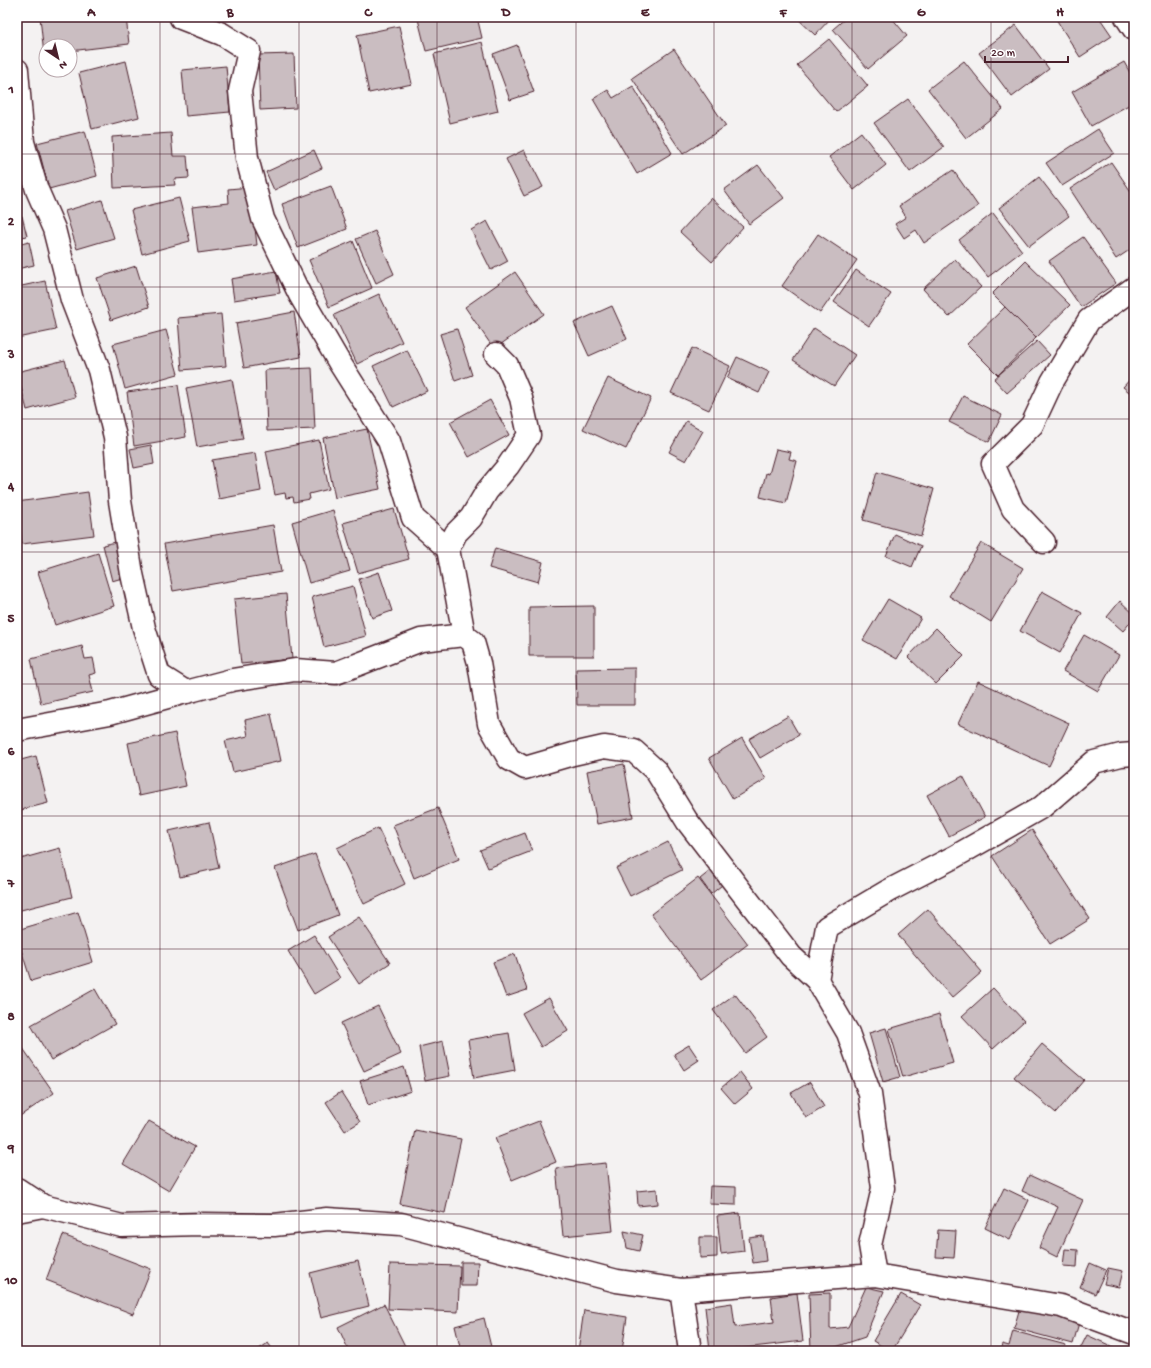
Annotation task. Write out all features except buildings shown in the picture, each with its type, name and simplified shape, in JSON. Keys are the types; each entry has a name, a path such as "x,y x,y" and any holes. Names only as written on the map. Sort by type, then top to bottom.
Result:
{"street":[{"path":"1126,17 1134,28"},
{"path":"181,18 222,34 249,52 240,91 247,158 263,219 300,295 339,362 389,441 413,518 448,549"},
{"path":"17,70 23,142 37,190 54,229 72,300 99,370 115,437 122,516 132,574 144,628 159,675 186,692"},
{"path":"1044,542 1013,509 993,464 1032,425 1052,382 1089,320 1134,288"},
{"path":"496,354 506,365 521,398 529,435 508,466 487,491 471,518 456,533 448,549 464,635 473,642 479,663 489,724 509,758 525,768 604,747 634,751 656,771 687,821 791,956 817,980 848,1033 870,1094 883,1188 870,1245 875,1275"},
{"path":"17,730 110,713 232,680 295,670 336,673 421,640 464,635"},
{"path":"817,980 827,927 1042,807 1094,762 1121,755 1134,754"},
{"path":"17,1189 43,1206 122,1226 200,1224 274,1225 327,1219 401,1224 617,1282 681,1290 875,1275 1061,1306 1134,1333"},
{"path":"17,1211 43,1206"},
{"path":"681,1290 690,1351"}]}
